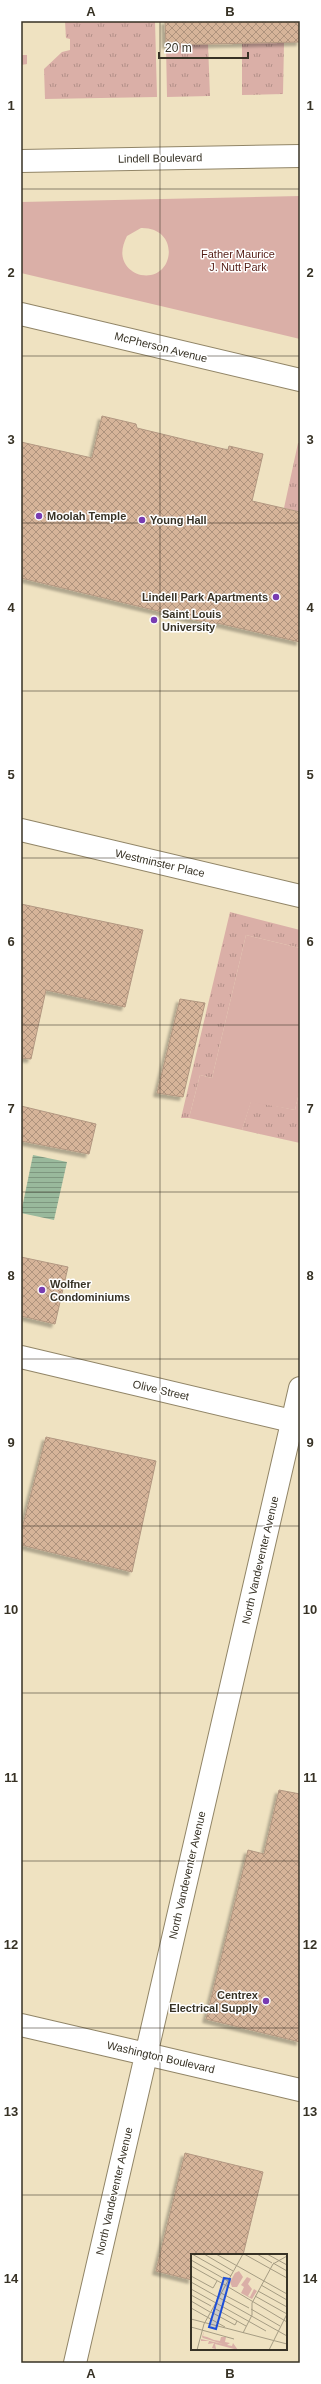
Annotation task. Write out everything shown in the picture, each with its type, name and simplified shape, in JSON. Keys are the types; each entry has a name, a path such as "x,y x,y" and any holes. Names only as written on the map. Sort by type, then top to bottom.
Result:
{"main road":[{"name":"Lindell Boulevard","path":"21,161 300,156"},
{"name":"McPherson Avenue","path":"21,314 300,380"},
{"name":"Westminster Place","path":"21,830 300,896"},
{"name":"Olive Street","path":"21,1357 296,1422"},
{"name":"North Vandeventer Avenue","path":"75,2363 146,2054 296,1422 300,1388"},
{"name":"Washington Boulevard","path":"21,2025 300,2090"}],"green space":[{"path":"65,21 155,21 157,97 45,99 44,69 62,52 70,50 70,39 66,38"},
{"path":"242,43 284,43 283,94 242,95"},
{"path":"208,44 210,96 167,97 166,45"},
{"path":"21,55 27,55 27,64 21,65"},
{"name":"Father Maurice J. Nutt Park","path":"300,196 300,339 21,273 21,202","holes":["141,228 154,230 163,236 168,244 169,253 166,263 161,270 152,275 141,275 133,272 124,262 122,255 127,236"]},
{"path":"298,443 300,443 300,512 284,508"},
{"path":"230,912 300,930 300,948 246,935 212,1078 200,1075 189,1118 181,1118"},
{"path":"246,935 300,948 300,1088 295,1110 251,1102 242,1130 189,1118 200,1075 212,1078"},
{"path":"300,1088 300,1143 242,1130 251,1101 295,1110"}],"shaded area":[{"path":"33,1155 67,1162 54,1220 21,1213"}],"building":[{"path":"165,21 300,21 300,42 166,45"},
{"path":"102,416 136,424 137,428 228,450 229,446 263,454 252,501 300,512 300,642 217,623 216,625 21,578 21,442 92,458"},
{"path":"21,904 143,930 125,1007 46,990 31,1059 21,1058"},
{"path":"180,999 205,1003 183,1097 157,1093"},
{"path":"21,1106 96,1124 89,1154 21,1141"},
{"name":"Wolfner Condominiums","path":"21,1257 68,1267 55,1324 21,1316"},
{"path":"46,1437 156,1461 132,1572 21,1545 21,1532"},
{"path":"279,1790 300,1794 300,2042 206,2019 248,1850 264,1854"},
{"path":"185,2153 263,2172 243,2254 191,2254 191,2280 156,2271"}],"place":[{"name":"Moolah Temple","path":"39,516"},
{"name":"Young Hall","path":"142,520"},
{"name":"Lindell Park Apartments","path":"276,597"},
{"name":"Saint Louis University","path":"154,620"},
{"name":"Wolfner Condominiums","path":"42,1290"},
{"name":"Centrex Electrical Supply","path":"266,2001"}]}
